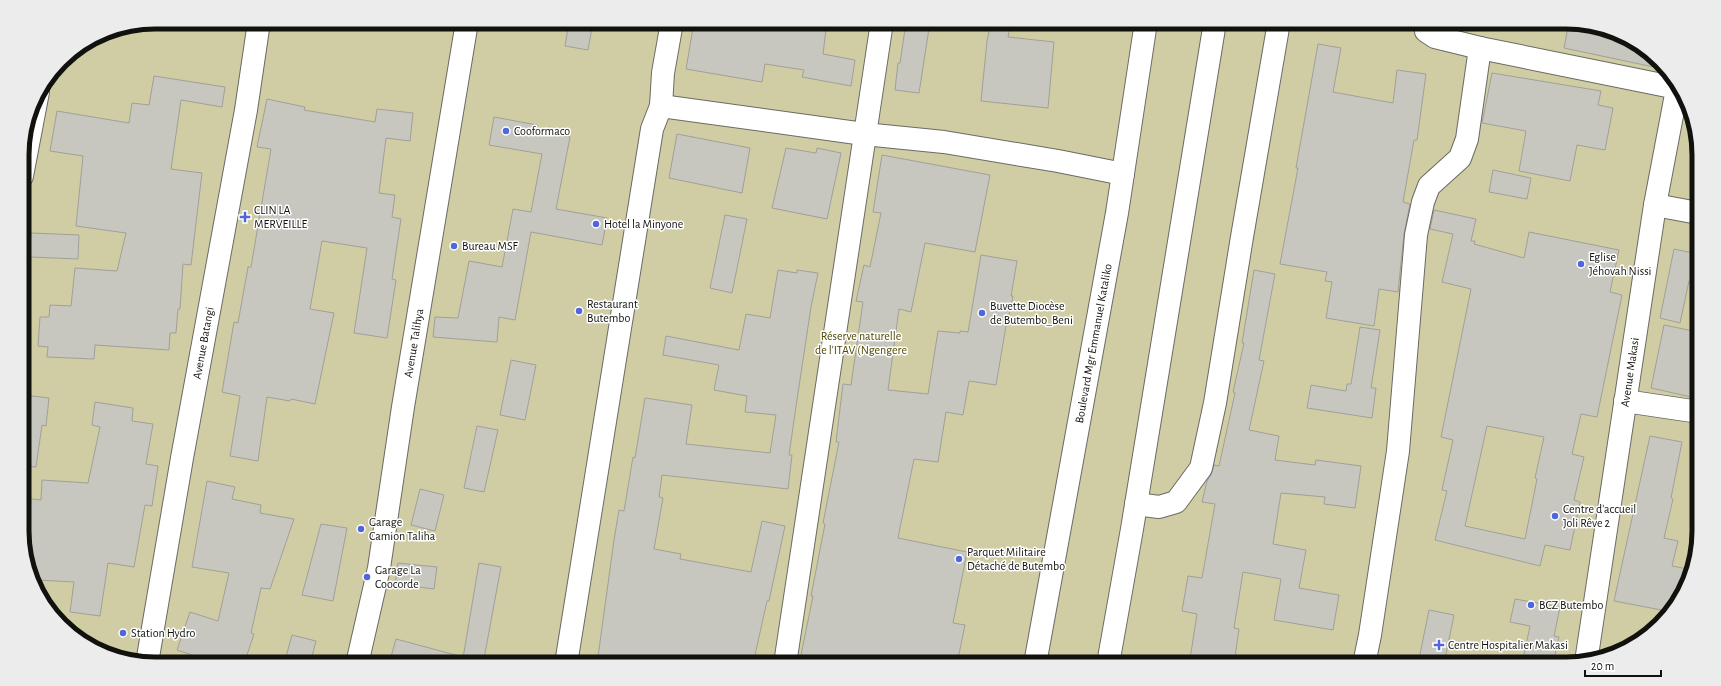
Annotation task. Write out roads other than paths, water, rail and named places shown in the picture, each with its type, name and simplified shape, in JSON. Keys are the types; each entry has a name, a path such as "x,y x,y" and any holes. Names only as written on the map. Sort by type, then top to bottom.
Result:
{"street":[{"name":"Avenue Batangi","path":"148,657 181,466 246,110 258,29"},
{"name":"Avenue Talihya","path":"359,657 379,568 403,407 466,29"},
{"path":"567,657 652,129 661,106 663,73 671,29"},
{"path":"786,657 881,29"},
{"name":"Boulevard Mgr Emmanuel Kataliko","path":"1036,657 1123,174 1145,29"},
{"path":"1109,657 1136,504 1214,29"},
{"path":"1136,504 1159,507 1176,502 1201,468 1215,404 1240,245 1278,29"},
{"path":"1426,29 1426,31 1435,37 1480,48 1671,85"},
{"path":"1366,657 1398,451 1416,235 1423,202 1429,186 1460,158 1468,139 1480,48"},
{"name":"Avenue Makasi","path":"1587,656 1655,205 1676,93"},
{"path":"661,106 864,134 944,142 1058,161 1123,174"},
{"path":"1655,205 1692,213"},
{"path":"1625,401 1692,411"}],"place":[{"name":"Cooformaco","path":"506,131"},
{"name":"CLIN LA MERVEILLE","path":"245,217"},
{"name":"Hotel la Minyone","path":"596,224"},
{"name":"Bureau MSF","path":"454,246"},
{"name":"Eglise Jéhovah Nissi","path":"1581,264"},
{"name":"Restaurant Butembo","path":"579,311"},
{"name":"Buvette Diocèse de Butembo_Beni","path":"982,313"},
{"name":"Centre d'accueil Joli Rêve 2","path":"1555,516"},
{"name":"Garage Camion Taliha","path":"361,529"},
{"name":"Parquet Militaire Détaché de Butembo","path":"959,559"},
{"name":"Garage La Coocorde","path":"367,577"},
{"name":"BCZ Butembo","path":"1531,605"},
{"name":"Station Hydro","path":"123,633"},
{"name":"Centre Hospitalier Makasi","path":"1439,645"}],"park label":[{"name":"Réserve naturelle de l'ITAV (Ngengere","path":"861,343"}]}
